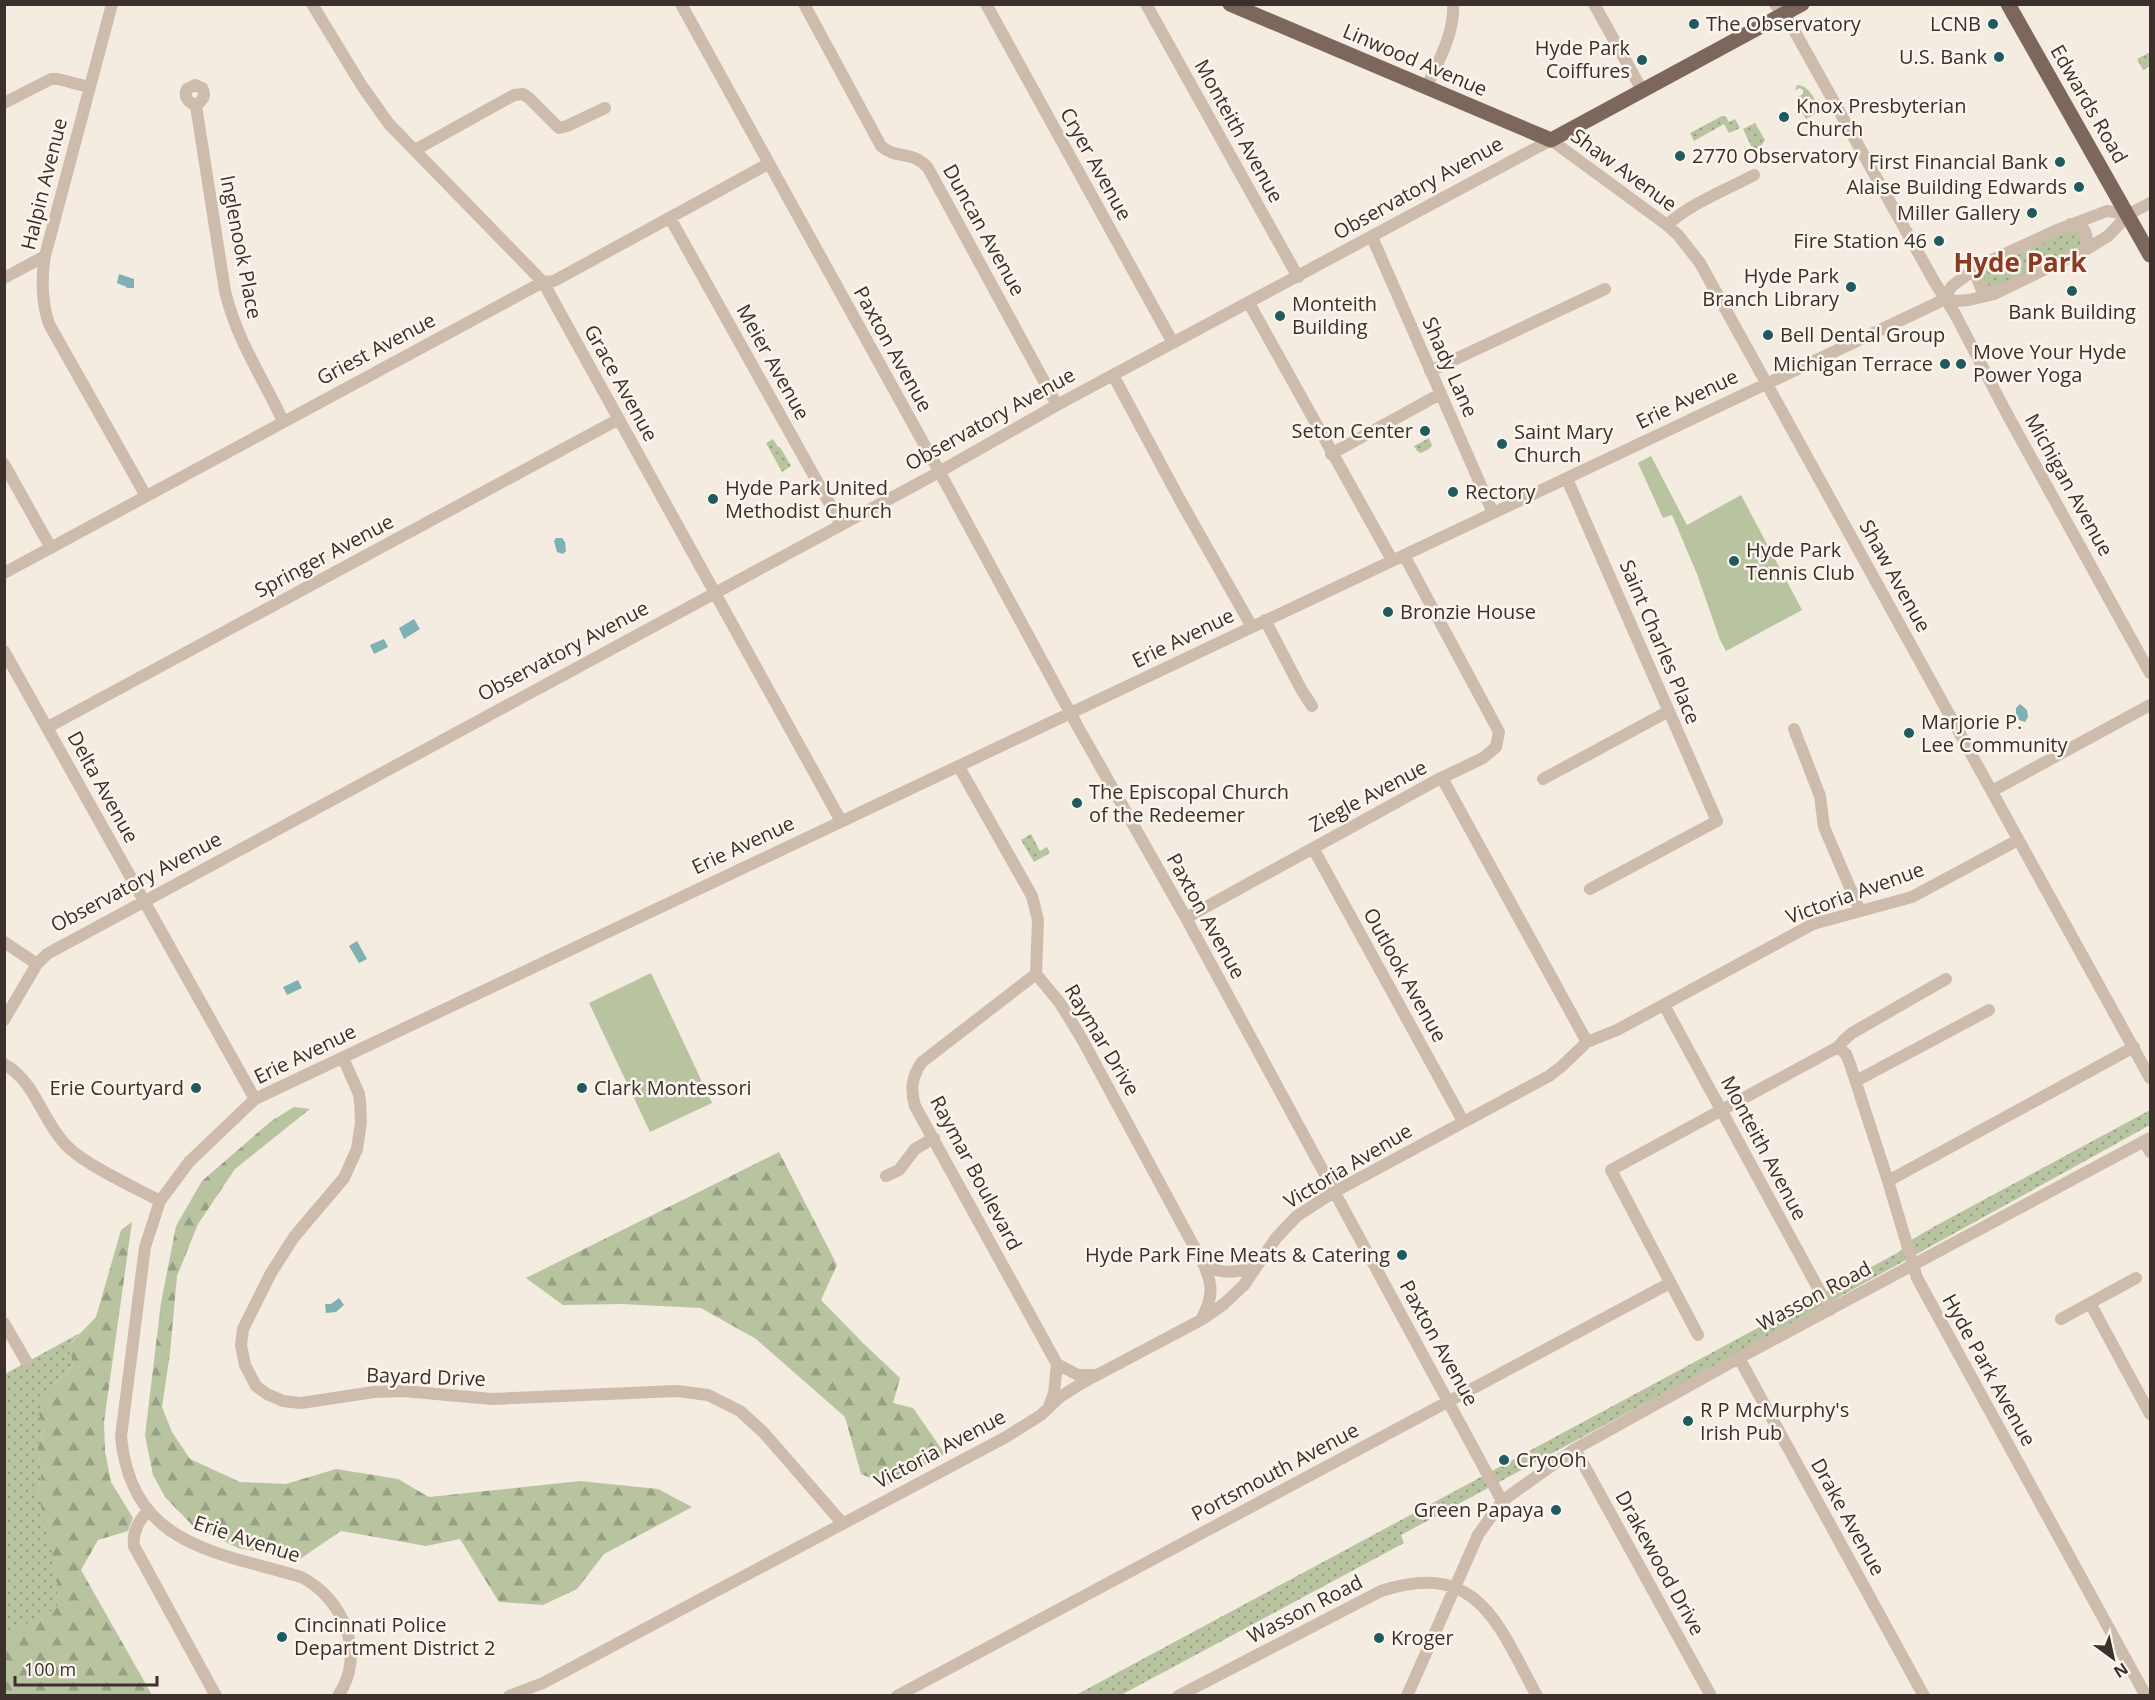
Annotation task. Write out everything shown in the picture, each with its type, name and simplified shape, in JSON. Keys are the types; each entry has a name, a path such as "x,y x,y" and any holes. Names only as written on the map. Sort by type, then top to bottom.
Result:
{"main road":[{"name":"Linwood Avenue","path":"1230,4 1256,10 1426,88 1551,140"},
{"name":"Observatory Avenue","path":"1551,140 1779,10 1802,4"},
{"name":"Edwards Road","path":"2008,4 2151,255"}],"street":[{"name":"Halpin Avenue","path":"112,4 43,265 45,311 49,324 146,496"},
{"name":"Grace Avenue","path":"312,4 389,124 543,282 841,820"},
{"name":"Paxton Avenue","path":"681,4 1186,918 1502,1500"},
{"name":"Duncan Avenue","path":"804,4 882,146 893,153 916,158 928,168 1057,405"},
{"name":"Cryer Avenue","path":"986,4 1173,343"},
{"name":"Monteith Avenue","path":"1146,4 1298,277"},
{"path":"1426,88 1449,35 1454,17 1453,4"},
{"path":"1594,4 1641,90"},
{"name":"Michigan Avenue","path":"1779,10 1790,23 1955,314 2003,407 2151,673"},
{"path":"4,103 51,79 89,87"},
{"path":"416,150 514,95 523,94 529,98 559,128 605,108"},
{"name":"Inglenook Place","path":"196,106 230,312 246,353 283,421"},
{"name":"Observatory Avenue","path":"4,1020 37,964 47,954 715,593 1057,405 1551,140"},
{"name":"Shaw Avenue","path":"1551,140 1667,225 1700,263 2151,1078"},
{"name":"Griest Avenue","path":"4,573 283,421 543,282 554,281 768,164"},
{"path":"1667,225 1713,196 1754,175"},
{"name":"Erie Avenue","path":"1944,298 1957,301 1994,294 2085,250 2108,236 2129,214 2151,203"},
{"name":"Erie Avenue","path":"338,1695 342,1690 350,1664 350,1652 347,1628 335,1606 314,1584 301,1577 183,1540 157,1521 148,1511 139,1498 123,1458 121,1437 145,1247 160,1201 189,1162 255,1099 841,820 959,767 1265,620 1567,479 1944,298 1952,286 1979,266 2070,224 2107,211 2129,214"},
{"name":"Meier Avenue","path":"670,218 841,524"},
{"path":"2070,224 2079,224 2083,228 2088,240 2085,250"},
{"name":"Shady Lane","path":"1371,237 1493,513"},
{"path":"4,278 45,256"},
{"path":"1979,266 1977,280 1982,288 1994,294"},
{"path":"1431,371 1605,290"},
{"path":"1249,303 1331,454 1398,558"},
{"path":"1113,375 1252,627"},
{"path":"1331,454 1440,394"},
{"name":"Springer Avenue","path":"48,727 619,419"},
{"path":"4,464 51,548"},
{"name":"Saint Charles Place","path":"1567,479 1717,820 1590,889"},
{"name":"Ziegle Avenue","path":"1186,918 1491,753 1496,747 1499,732 1398,558"},
{"path":"1265,620 1312,706"},
{"name":"Delta Avenue","path":"4,651 255,1099"},
{"path":"1992,791 2151,705"},
{"path":"1543,779 1669,711"},
{"path":"1794,729 1820,796 1824,827 1860,910"},
{"path":"959,767 1032,896 1038,920 1036,974"},
{"path":"1442,778 1587,1042"},
{"name":"Victoria Avenue","path":"509,1695 543,1683 1006,1437 1041,1415 1060,1397 1201,1320 1224,1304 1244,1285 1276,1238 1297,1216 1334,1192 1549,1076 1587,1042 1617,1030 1813,924 1912,897 2018,840"},
{"name":"Outlook Avenue","path":"1313,848 1463,1121"},
{"path":"4,942 37,964"},
{"name":"Raymar Boulevard","path":"1036,974 922,1062 913,1078 912,1097 1057,1364"},
{"name":"Raymar Drive","path":"1036,974 1060,1003 1082,1039 1204,1265 1210,1280 1211,1293 1210,1304 1201,1320"},
{"path":"1698,1335 1611,1170 1838,1047 1852,1033 1946,979"},
{"name":"Monteith Avenue","path":"1664,1005 1830,1311"},
{"path":"1856,1081 1989,1010"},
{"name":"Hyde Park Avenue","path":"1838,1047 1846,1054 1856,1081 1917,1278 2146,1695"},
{"path":"1888,1180 2134,1047"},
{"name":"Bayard Drive","path":"343,1058 359,1094 362,1122 357,1149 344,1178 294,1237 271,1273 243,1329 241,1345 245,1365 256,1386 283,1401 301,1403 374,1392 403,1391 492,1399 677,1391 708,1395 740,1411 764,1433 843,1524"},
{"path":"4,1064 21,1077 30,1088 51,1125 73,1152 160,1201"},
{"path":"886,1176 899,1170 915,1149 934,1138"},
{"name":"Wasson Road","path":"1502,1500 1575,1449 1739,1358 2149,1144"},
{"path":"1204,1265 1216,1272 1231,1273 1255,1268"},
{"path":"2061,1319 2136,1278"},
{"name":"Portsmouth Avenue","path":"897,1695 1670,1283"},
{"path":"2090,1303 2151,1414"},
{"path":"4,1323 26,1361"},
{"name":"Drake Avenue","path":"1739,1358 1924,1695"},
{"path":"1050,1406 1054,1393 1057,1364 1078,1375 1097,1375"},
{"name":"Drakewood Drive","path":"1575,1449 1711,1695"},
{"path":"1407,1695 1478,1535 1502,1500"},
{"path":"148,1511 140,1521 133,1538 134,1546 216,1695"},
{"name":"Wasson Road","path":"1178,1695 1382,1591 1420,1582 1456,1588"},
{"path":"1456,1588 1479,1601 1495,1620 1537,1695"}],"green space":[{"path":"2150,52 2150,66 2143,70 2137,59"},
{"path":"1797,85 1806,88 1816,101 1801,102 1798,97 1803,94 1803,90 1800,88 1795,90"},
{"path":"1818,104 1824,107 1823,110 1806,119 1799,108 1812,109"},
{"path":"1722,116 1726,117 1729,122 1735,119 1740,128 1729,133 1724,124 1694,141 1690,133"},
{"path":"1755,123 1765,140 1761,146 1761,152 1755,154 1743,129"},
{"path":"2070,230 2080,232 2082,242 2079,247 1992,288 1983,282 1982,277 1987,269"},
{"path":"1429,438 1432,445 1429,449 1421,453 1417,451 1414,446"},
{"path":"773,439 791,466 782,472 766,443"},
{"name":"Hyde Park Tennis Club","path":"1651,456 1687,525 1741,495 1802,610 1726,651 1672,515 1663,518 1638,463"},
{"path":"1031,834 1040,851 1047,847 1050,853 1034,862 1021,840"},
{"path":"651,973 712,1103 650,1132 589,1003"},
{"path":"294,1107 310,1109 235,1169 198,1224 177,1276 170,1353 162,1407 172,1432 190,1459 240,1482 286,1484 336,1469 398,1479 429,1497 580,1481 658,1489 692,1507 604,1554 577,1589 543,1605 499,1602 460,1539 426,1546 341,1531 300,1559 238,1548 193,1526 165,1497 153,1475 145,1435 161,1303 176,1226 202,1181 270,1122"},
{"path":"2150,1110 2150,1125 1716,1365 1401,1535 1404,1543 1121,1695 1074,1696 1899,1252 1913,1239 1937,1225"},
{"path":"779,1152 837,1265 821,1300 900,1378 893,1403 913,1408 945,1454 888,1485 861,1474 845,1417 756,1339 701,1308 622,1304 563,1305 526,1278"},
{"path":"132,1222 104,1422 105,1451 111,1482 133,1518 128,1531 98,1540 81,1570 152,1695 5,1695 5,1635 57,1608 57,1575 38,1493 42,1470 37,1450 44,1430 38,1411 52,1386 73,1366 69,1345 96,1317 121,1230"},
{"path":"80,1333 69,1345 73,1366 52,1386 44,1430 37,1450 42,1470 38,1493 140,1695 5,1696 5,1374"}],"water":[{"path":"119,274 134,279 134,288 126,288 117,283"},
{"path":"556,538 562,538 565,542 566,551 563,554 557,552 554,541"},
{"path":"414,619 420,629 404,639 399,628"},
{"path":"384,639 388,647 374,654 370,645"},
{"path":"2020,704 2027,710 2028,717 2025,722 2019,720 2016,714 2016,708"},
{"path":"357,941 367,959 359,963 349,946"},
{"path":"298,980 302,988 287,995 283,987"},
{"path":"339,1298 344,1305 336,1312 326,1313 325,1304 331,1304"}],"place":[{"name":"The Observatory","path":"1694,24"},
{"name":"LCNB","path":"1993,24"},
{"name":"U.S. Bank","path":"1999,57"},
{"name":"Hyde Park Coiffures","path":"1642,60"},
{"name":"Knox Presbyterian Church","path":"1784,117"},
{"name":"2770 Observatory","path":"1680,156"},
{"name":"First Financial Bank","path":"2060,162"},
{"name":"Alaise Building Edwards","path":"2079,187"},
{"name":"Miller Gallery","path":"2032,213"},
{"name":"Fire Station 46","path":"1939,241"},
{"name":"Hyde Park Branch Library","path":"1851,287"},
{"name":"Bank Building","path":"2072,291"},
{"name":"Monteith Building","path":"1280,316"},
{"name":"Bell Dental Group","path":"1768,335"},
{"name":"Michigan Terrace","path":"1945,364"},
{"name":"Move Your Hyde Power Yoga","path":"1961,364"},
{"name":"Seton Center","path":"1425,431"},
{"name":"Saint Mary Church","path":"1502,444"},
{"name":"Rectory","path":"1453,492"},
{"name":"Hyde Park United Methodist Church","path":"713,499"},
{"name":"Hyde Park Tennis Club","path":"1734,561"},
{"name":"Bronzie House","path":"1388,612"},
{"name":"Marjorie P. Lee Community","path":"1909,733"},
{"name":"The Episcopal Church of the Redeemer","path":"1077,803"},
{"name":"Erie Courtyard","path":"196,1088"},
{"name":"Clark Montessori","path":"582,1088"},
{"name":"Hyde Park Fine Meats & Catering","path":"1402,1255"},
{"name":"R P McMurphy's Irish Pub","path":"1688,1421"},
{"name":"CryoOh","path":"1504,1460"},
{"name":"Green Papaya","path":"1556,1510"},
{"name":"Cincinnati Police Department District 2","path":"282,1637"},
{"name":"Kroger","path":"1379,1638"}],"district":[{"name":"Hyde Park","path":"2020,263"}]}
